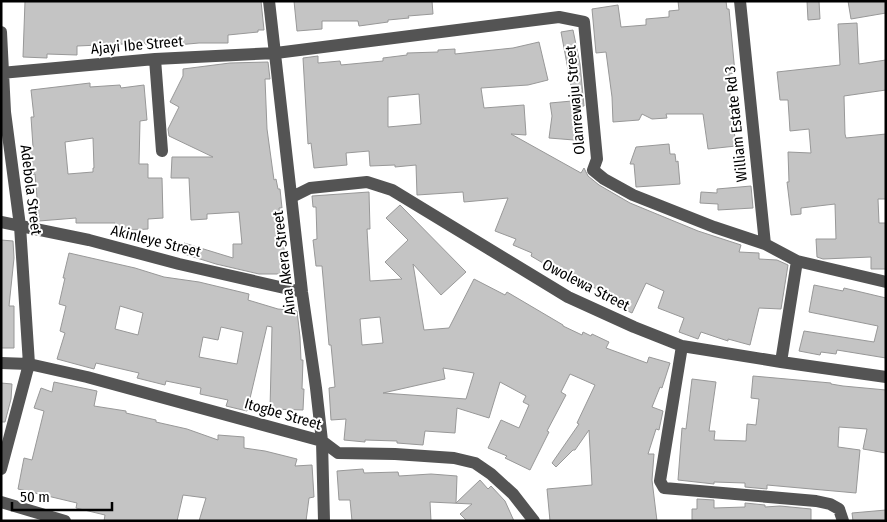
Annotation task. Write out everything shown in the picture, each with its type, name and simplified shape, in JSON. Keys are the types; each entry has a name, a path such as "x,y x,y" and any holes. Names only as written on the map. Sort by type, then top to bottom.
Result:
{"street":[{"name":"Aina Akera Street","path":"269,1 302,292 322,441 324,521"},
{"name":"William Estate Rd 3","path":"740,1 765,244"},
{"name":"Olanrewaju Street","path":"276,53 560,16 584,22 596,159 593,170 604,179 633,194 714,227 765,244 797,261 886,282"},
{"name":"Adebola Street","path":"1,32 6,121 20,226 29,364 1,469"},
{"name":"Ajayi Ibe Street","path":"2,73 155,59 276,53"},
{"path":"155,59 162,152"},
{"name":"Owolewa Street","path":"292,196 310,188 367,182 392,190 568,297 682,346 886,377"},
{"name":"Akinleye Street","path":"1,222 89,240 179,264 302,292"},
{"path":"780,362 797,261"},
{"path":"682,346 660,481 664,488 816,501 830,504 839,509 843,521"},
{"name":"Itogbe Street","path":"1,363 29,364 86,377 322,441 338,453 454,458 475,463 491,474 513,494 534,521"},
{"path":"1,502 65,521"}],"building":[{"path":"25,1 261,1 264,30 228,35 228,43 166,46 165,42 146,45 146,43 77,46 77,55 47,54 47,58 23,57"},
{"path":"294,1 432,1 433,14 408,16 409,18 359,26 358,21 322,21 322,29 297,31"},
{"path":"678,1 726,1 727,9 729,9 735,73 729,74 731,116 735,116 737,130 734,130 736,146 708,149 703,114 666,114 667,118 652,119 642,114 639,120 613,122 606,52 596,53 592,9 618,5 621,27 646,25 646,19 669,17 669,11 679,10"},
{"path":"807,1 819,1 820,19 808,20"},
{"path":"848,1 886,1 886,13 851,19"},
{"path":"857,23 859,64 886,60 886,90 844,96 845,134 846,138 886,134 886,199 878,199 879,223 886,223 886,269 871,269 871,257 823,259 817,257 816,239 836,239 835,204 801,208 801,214 791,215 787,182 789,182 788,152 811,153 809,129 790,131 788,100 780,100 777,72 840,65 838,24"},
{"path":"573,30 580,64 584,106 575,107 561,32"},
{"path":"539,42 548,80 528,85 481,88 484,108 524,105 526,135 511,134 581,173 584,168 588,176 599,185 630,203 698,231 741,245 739,252 759,253 759,259 777,260 788,265 781,309 759,308 750,345 728,339 728,341 701,332 698,339 679,332 684,318 658,308 664,291 646,283 632,313 613,304 616,298 531,256 532,253 513,245 516,239 495,231 508,198 464,202 463,192 417,195 416,165 395,167 395,165 370,166 369,151 346,153 347,165 314,168 311,143 308,144 303,58 318,56 318,63 340,61 341,65 383,61 383,58 407,55 407,53 438,52 438,50 455,49 455,54 513,48","holes":["419,94 421,124 388,127 388,97"]},
{"path":"268,62 270,79 265,79 267,129 274,180 276,179 278,189 280,189 282,208 279,208 284,244 284,274 259,274 216,264 181,253 184,243 233,258 233,244 242,244 239,212 207,214 207,219 191,220 189,178 171,178 172,157 213,157 169,136 168,129 179,107 170,102 183,76 183,69 230,63"},
{"path":"90,83 90,87 120,85 121,88 144,85 147,120 140,121 139,164 148,164 148,178 162,178 163,218 148,219 148,229 115,231 115,223 76,223 76,218 39,221 35,174 32,175 29,148 33,147 31,117 34,117 31,90","holes":["93,138 93,172 68,174 65,142"]},
{"path":"572,101 576,129 574,140 549,138 552,116 550,103"},
{"path":"669,144 670,154 675,154 676,162 678,161 680,184 636,187 634,164 630,164 636,147"},
{"path":"751,186 753,208 718,210 718,204 700,203 701,192 717,193 717,189"},
{"path":"369,192 370,229 367,229 370,281 402,279 385,262 408,240 386,218 400,205 466,272 441,295 413,264 424,330 449,328 474,279 505,295 507,292 563,326 582,335 583,332 591,336 592,334 609,342 606,348 647,363 649,357 670,363 662,388 660,387 652,407 663,411 659,430 656,429 648,454 654,454 652,480 657,521 550,521 547,489 592,485 589,430 575,450 556,467 552,463 579,424 577,423 595,385 570,374 561,392 566,395 547,431 549,432 530,470 505,458 507,456 488,448 501,420 519,428 529,405 523,402 526,396 500,382 489,418 457,408 455,433 425,431 423,445 397,443 397,441 365,440 365,442 344,440 346,419 331,420 329,388 335,387 322,266 316,266 313,240 317,239 316,207 313,207 312,196","holes":["380,317 383,343 362,345 360,319","443,368 474,373 466,399 383,393 445,379"]},
{"path":"1,240 13,241 14,258 9,306 14,306 14,348 1,348"},
{"path":"69,253 135,268 164,277 199,282 249,294 248,300 278,309 297,311 301,360 303,360 303,410 270,409 272,327 267,326 247,411 226,406 228,400 200,394 201,388 166,381 165,385 137,378 139,373 96,363 94,369 57,359 65,333 60,331 66,306 59,304 65,278 63,278","holes":["120,306 143,313 138,335 115,329","221,327 243,332 237,364 199,357 203,337 218,340"]},
{"path":"814,285 843,291 844,288 886,298 886,358 837,350 836,354 821,352 820,355 799,351 804,331 874,342 878,326 809,312"},
{"path":"753,376 886,390 886,453 863,449 867,429 839,427 838,447 860,450 856,493 767,485 767,489 745,487 745,483 714,482 714,484 678,480 682,428 686,429 692,379 716,382 709,431 715,431 714,440 746,441 747,424 756,425 759,399 751,398"},
{"path":"54,382 97,391 94,406 126,411 126,413 187,429 218,440 218,435 244,437 244,448 297,459 295,466 312,465 314,497 309,498 306,521 199,521 206,498 183,495 177,521 104,521 105,515 76,508 77,503 18,489 24,458 32,460 44,411 34,408 41,388 52,392"},
{"path":"1,383 12,384 11,399 5,422 1,422"},
{"path":"363,469 364,473 398,472 399,476 431,474 457,476 456,503 480,480 488,489 491,486 505,501 514,521 467,521 460,514 472,504 430,502 431,521 352,521 350,500 339,500 337,471"},
{"path":"697,499 714,500 714,508 745,507 745,503 765,505 765,507 780,506 811,509 811,521 692,521 692,509 697,509"},
{"path":"886,510 886,521 853,521 852,513"}]}
